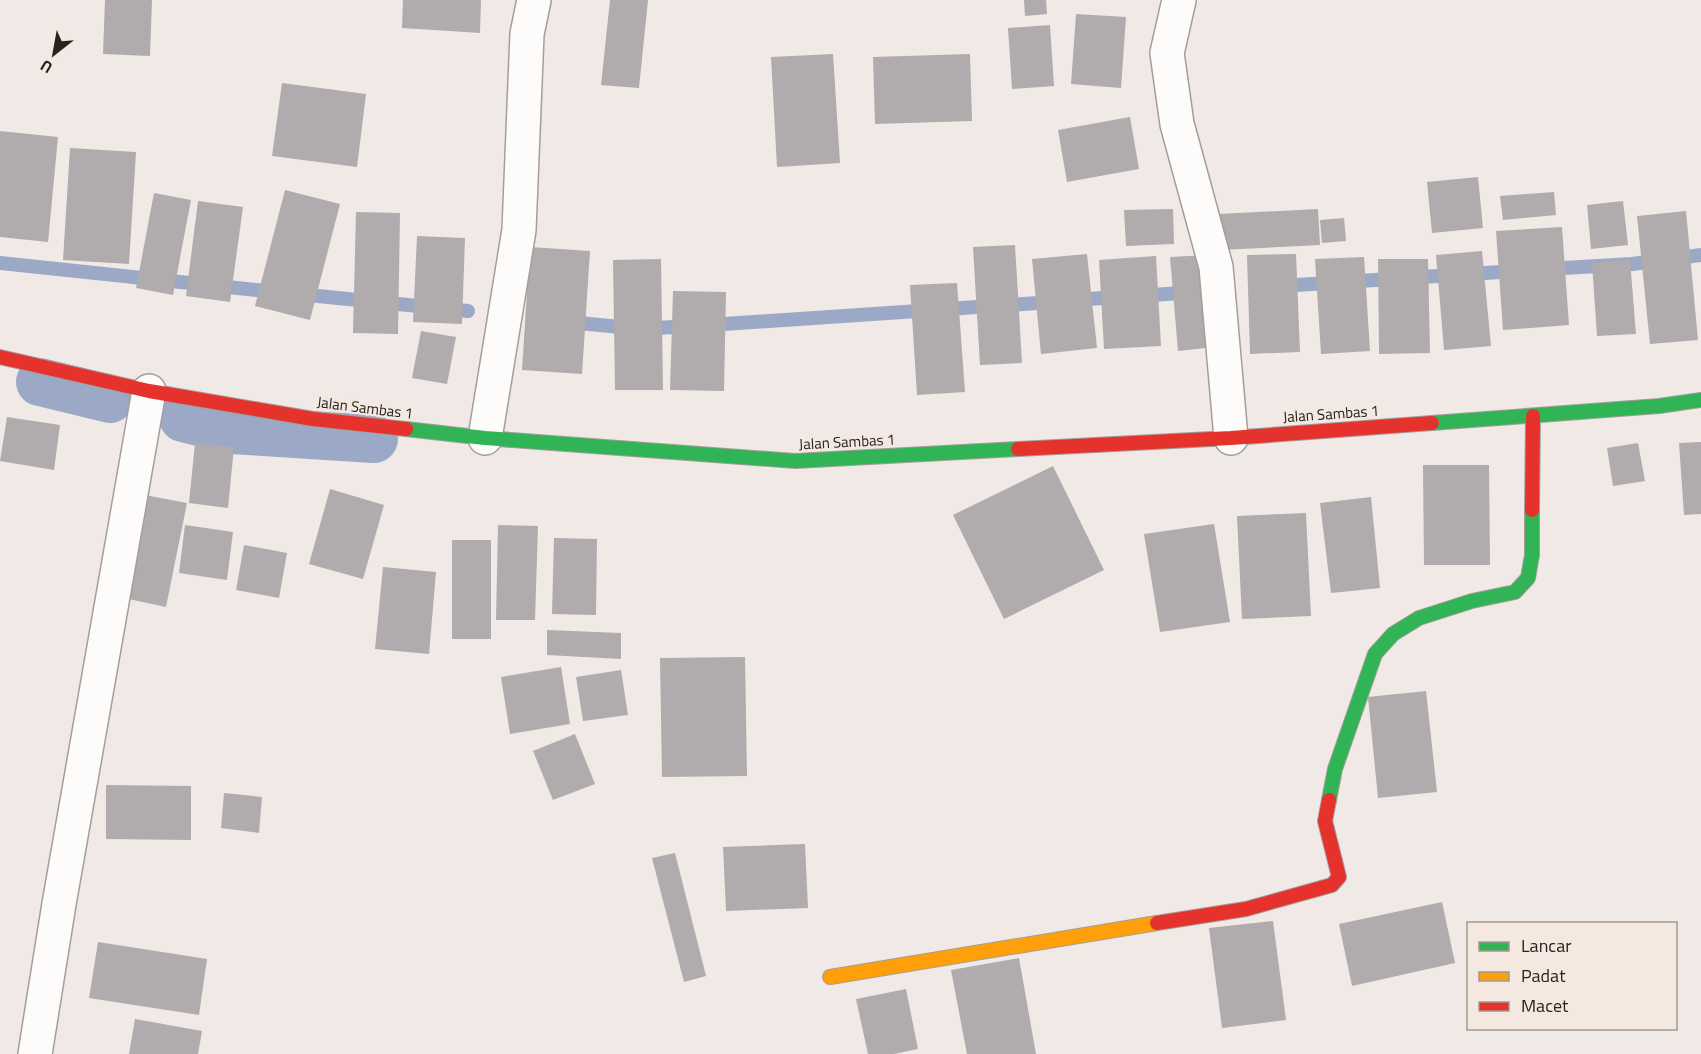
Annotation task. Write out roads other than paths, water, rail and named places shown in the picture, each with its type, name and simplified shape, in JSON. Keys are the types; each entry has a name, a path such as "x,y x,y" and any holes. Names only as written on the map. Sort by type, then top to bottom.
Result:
{"street":[{"path":"485,438 519,230 527,34 534,0"},
{"path":"1179,0 1167,53 1177,124 1216,267 1231,438"},
{"name":"Jalan Sambas 1","path":"0,357 149,391 313,418 485,438 795,461 1231,438 1659,406 1701,400"},
{"path":"35,1054 61,892 149,391"},
{"path":"830,976 1246,909 1332,885 1339,877 1325,821 1327,810 1335,769 1375,654 1393,633 1419,618 1472,601 1515,592 1528,578 1532,555 1533,416"}],"waterway":[{"path":"1547,269 1632,264 1701,255"},
{"path":"0,263 275,292"},
{"path":"1281,286 1516,271"},
{"path":"1140,296 1180,293"},
{"path":"298,294 468,311"},
{"path":"1074,300 1118,297"},
{"path":"709,325 1052,302"},
{"path":"569,322 640,329 690,326"},
{"path":"40,382 110,399"},
{"path":"183,418 231,430 374,439"}]}
